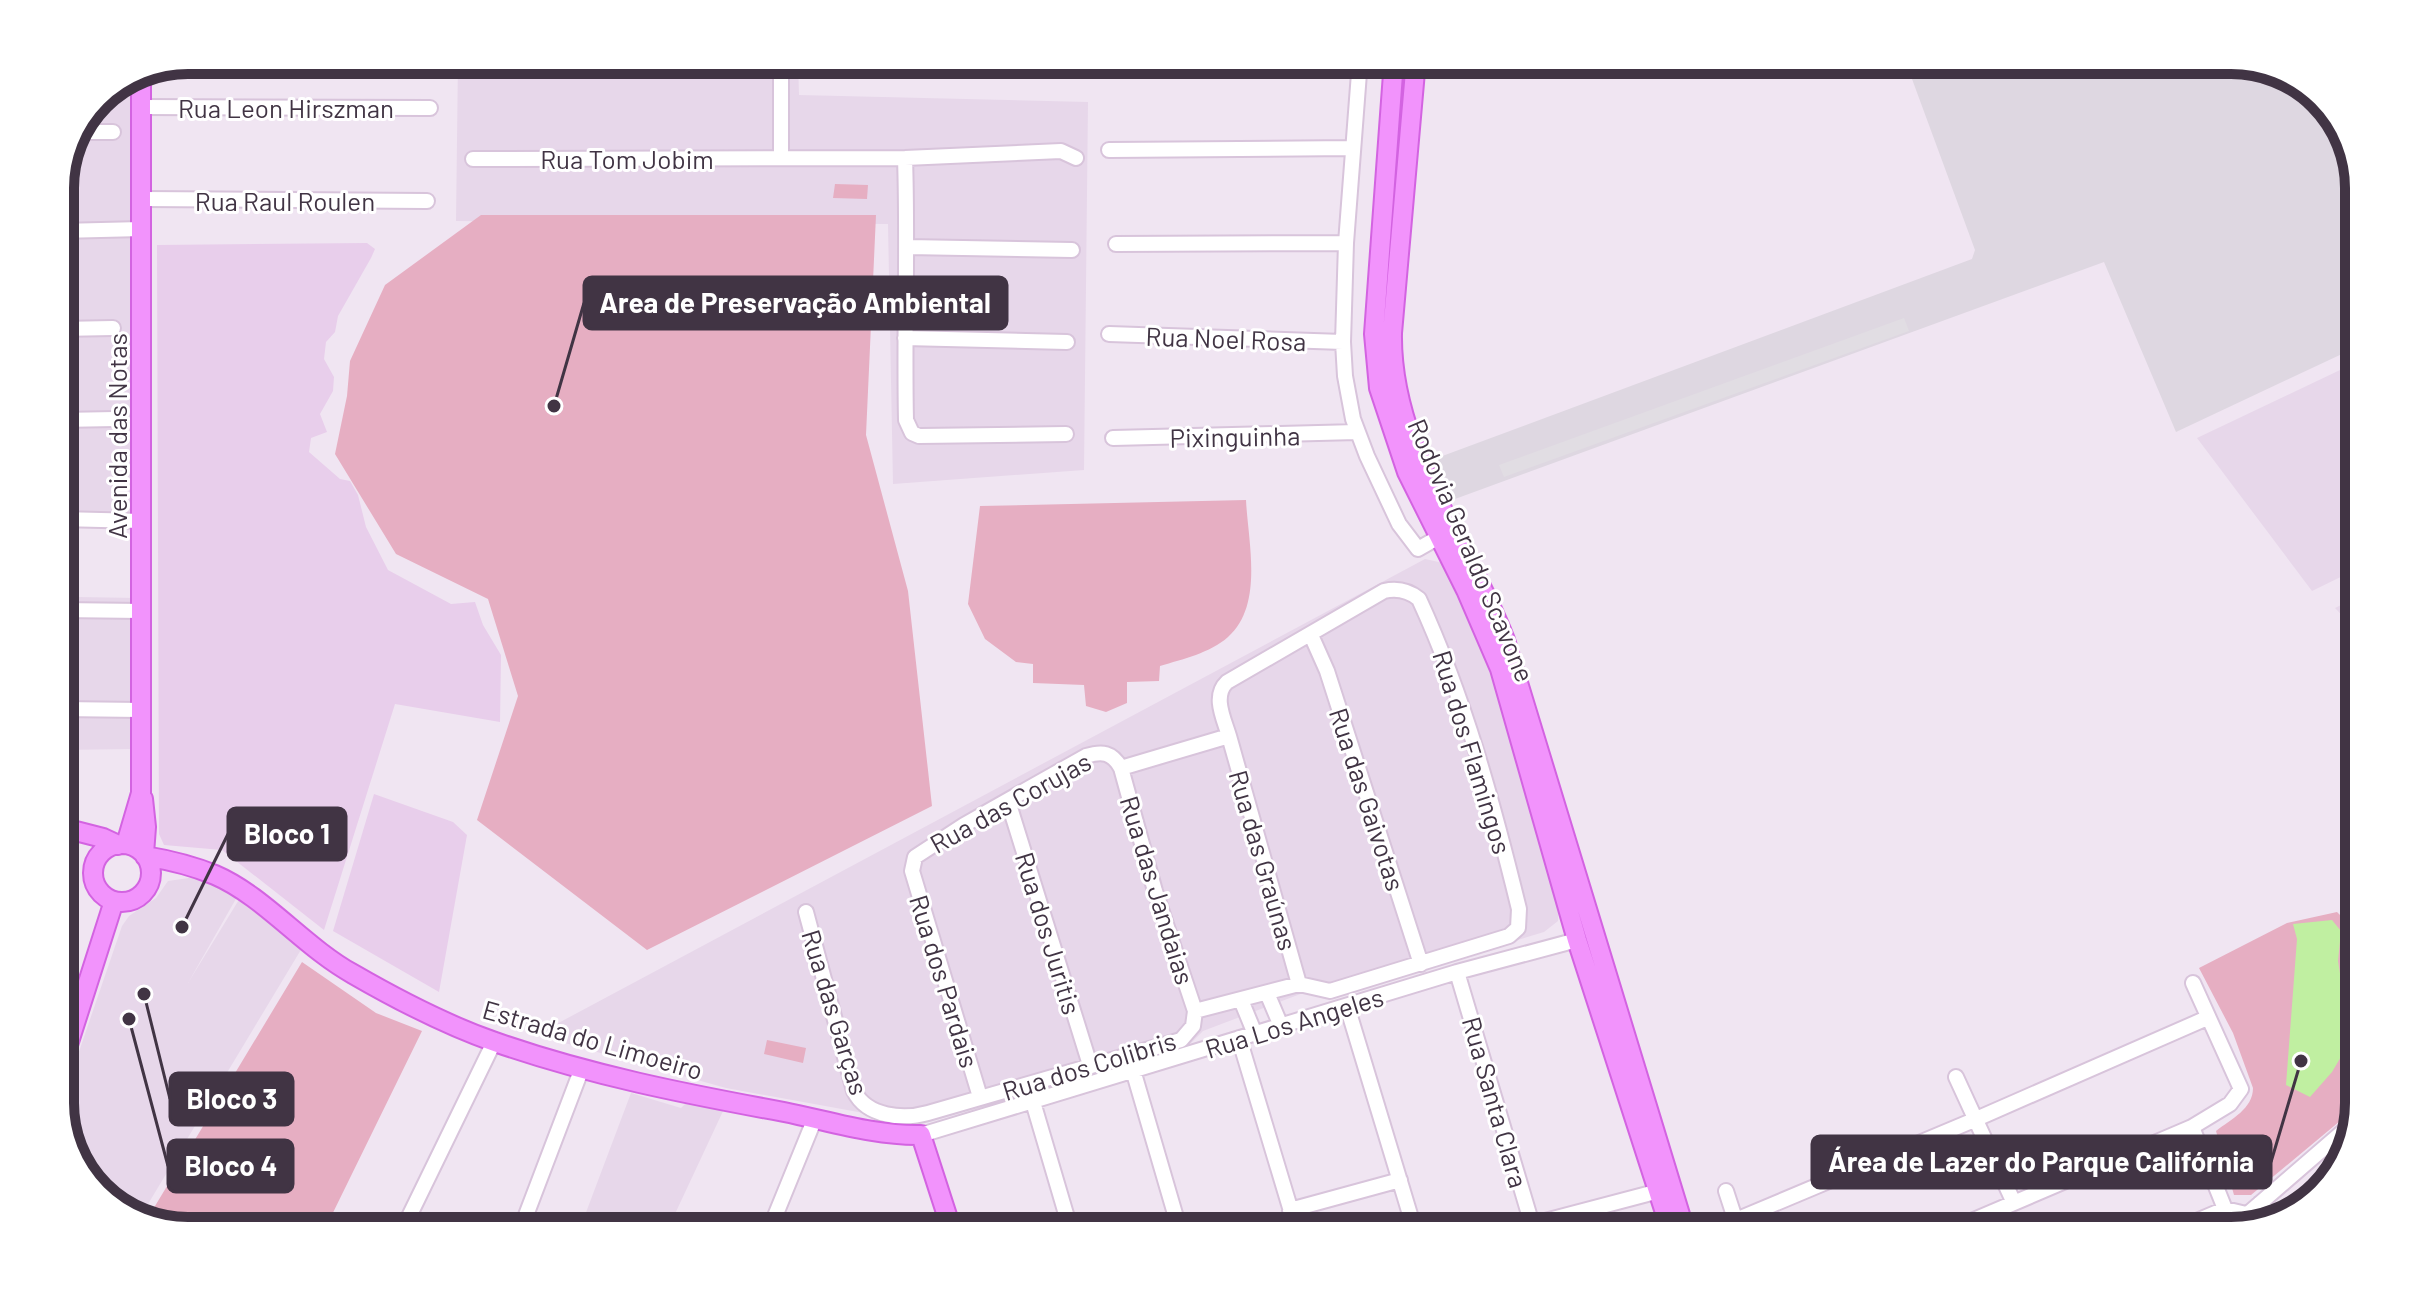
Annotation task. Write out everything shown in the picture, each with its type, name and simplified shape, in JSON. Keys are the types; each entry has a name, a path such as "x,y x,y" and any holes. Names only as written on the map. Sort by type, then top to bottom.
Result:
{"main road":[{"name":"Rodovia Geraldo Scavone","path":"1393,74 1374,334 1376,369 1384,407 1403,461 1477,613 1500,669 1577,940 1667,1217"},
{"name":"Rodovia Geraldo Scavone","path":"1415,74 1392,333 1397,393 1418,455 1482,585 1505,640 1681,1217"},
{"name":"Avenida das Notas","path":"141,85 141,793 146,812 144,855 151,876"},
{"name":"Avenida das Notas","path":"122,844 141,793"},
{"path":"74,830 122,844 144,855"},
{"path":"74,836 85,845 94,867 97,888 114,901 138,897 149,884 151,876 198,870"},
{"path":"94,867 102,852 122,844"},
{"name":"Estrada do Limoeiro","path":"144,855 215,875 247,894 351,974 494,1042 673,1092 881,1133 921,1135"},
{"path":"74,1026 114,901"},
{"path":"921,1135 947,1217"}],"street":[{"path":"781,74 781,158"},
{"path":"1359,74 1346,243 1343,342 1349,406 1380,486 1411,541 1418,549 1439,537"},
{"name":"Rua Leon Hirszman","path":"142,107 430,108"},
{"path":"90,132 113,132"},
{"path":"1109,150 1353,148"},
{"name":"Rua Tom Jobim","path":"473,159 905,158 1061,151 1076,158"},
{"path":"905,158 908,247 906,420 909,429 919,436 1066,434"},
{"name":"Rua Raul Roulen","path":"142,199 427,201"},
{"path":"74,231 142,229"},
{"path":"1116,244 1346,243"},
{"path":"908,247 1072,250"},
{"path":"74,329 113,328"},
{"name":"Rua Noel Rosa","path":"1109,334 1343,342"},
{"path":"905,338 1067,342"},
{"path":"74,420 116,419"},
{"name":"Pixinguinha","path":"1113,438 1357,432"},
{"path":"74,519 142,521"},
{"name":"Rua dos Flamingos","path":"1311,635 1384,591 1401,590 1419,599 1459,693 1492,800 1519,909 1518,928"},
{"path":"74,610 142,611"},
{"path":"1229,736 1219,700 1223,685 1311,635"},
{"name":"Rua das Gaivotas","path":"1311,635 1327,671 1421,964"},
{"path":"74,709 141,710"},
{"name":"Rua das Corujas","path":"912,864 920,852 1086,756 1100,752 1114,757 1121,768 1229,736"},
{"name":"Rua das Graúnas","path":"1229,736 1299,984"},
{"name":"Rua das Jandaias","path":"1121,768 1155,891 1195,1011"},
{"name":"Rua dos Juritis","path":"1008,801 1090,1065"},
{"name":"Rua dos Pardais","path":"912,864 980,1097"},
{"name":"Rua das Garças","path":"806,912 854,1091 858,1100 869,1109"},
{"name":"Rua dos Colibris","path":"869,1109 909,1117 1181,1040 1193,1026 1195,1011 1299,984 1330,991 1509,936 1518,928"},
{"name":"Rua Los Angeles","path":"921,1135 1457,972 1577,940"},
{"name":"Rua Santa Clara","path":"1457,972 1530,1217"},
{"path":"1981,1217 2192,1127 2230,1104 2241,1089 2193,983"},
{"path":"1267,993 1281,1026"},
{"path":"1241,1000 1255,1034"},
{"path":"1347,1006 1411,1217"},
{"path":"1757,1217 2207,1018"},
{"path":"1239,1038 1292,1217"},
{"path":"409,1217 494,1042"},
{"path":"525,1217 582,1068"},
{"path":"1133,1070 1176,1217"},
{"path":"1956,1077 2014,1203"},
{"path":"1033,1102 1067,1217"},
{"path":"775,1217 815,1118"},
{"path":"2192,1127 2225,1209"},
{"path":"2244,1216 2340,1134"},
{"path":"2332,1141 2336,1145"},
{"path":"1290,1210 1400,1180"},
{"path":"1568,1217 1659,1191"},
{"path":"1726,1191 1734,1217"},
{"path":"2260,1203 2267,1210"},
{"path":"2206,1217 2225,1209 2246,1214"}],"shaded area":[{"path":"458,74 798,74 799,95 1088,102 1084,470 893,484 888,224 456,221"},
{"path":"1910,74 2231,74 2260,78 2281,86 2306,102 2326,125 2339,152 2345,181 2345,353 2176,432 2104,262 1455,499 1437,458 1972,259 1975,250"},
{"path":"132,89 137,521 74,522 74,181 86,138 98,119 113,102"},
{"path":"835,184 868,185 867,199 833,198"},
{"path":"481,215 876,215 866,435 908,591 932,806 647,950 477,820 518,696 488,599 396,554 335,454 347,396 350,361 385,285"},
{"path":"367,243 375,249 338,316 335,332 326,342 324,359 334,377 333,391 320,414 327,432 311,438 309,452 340,479 350,481 358,495 366,527 388,570 451,604 475,602 483,625 501,655 500,722 395,704 324,930 222,850 164,845 159,834 157,245"},
{"path":"1904,318 1909,331 1504,477 1499,465"},
{"path":"2345,368 2345,575 2312,591 2197,438"},
{"path":"1246,500 1251,553 1250,591 1239,624 1228,637 1213,647 1160,666 1159,681 1127,682 1127,703 1106,712 1086,706 1084,685 1033,683 1033,664 1016,662 985,639 968,604 980,506"},
{"path":"1425,559 1443,563 1477,622 1559,900 1558,921 1544,932 1330,997 1311,990 1203,1031 1191,1043 913,1122 726,1088 536,1035"},
{"path":"74,560 77,597 138,598 133,749 74,750"},
{"path":"2345,603 2345,618 2335,608"},
{"path":"374,794 453,822 467,835 439,992 333,931"},
{"path":"196,877 237,897 188,983 240,898 302,948 146,1208 113,1189 93,1166 89,1158 92,1151 88,1157 86,1153 76,1125 74,1066 122,926 129,916 156,898 168,881"},
{"path":"2337,912 2345,920 2344,1118 2251,1195 2234,1195 2216,1131 2245,1108 2253,1088 2233,1033 2199,968 2287,923"},
{"path":"2332,920 2341,931 2338,961 2345,1004 2345,1050 2332,1072 2310,1097 2286,1085 2297,939 2293,924"},
{"path":"302,962 376,1013 422,1031 331,1217 188,1217 152,1210"},
{"path":"767,1040 806,1048 803,1063 764,1054"},
{"path":"631,1093 681,1108 687,1102 724,1109 674,1217 584,1217"}],"place":[{"name":"Area de Preservação Ambiental","path":"554,406"},
{"name":"Bloco 1","path":"182,927"},
{"name":"Bloco 3","path":"144,994"},
{"name":"Bloco 4","path":"129,1019"},
{"name":"Área de Lazer do Parque Califórnia","path":"2301,1061"}]}
